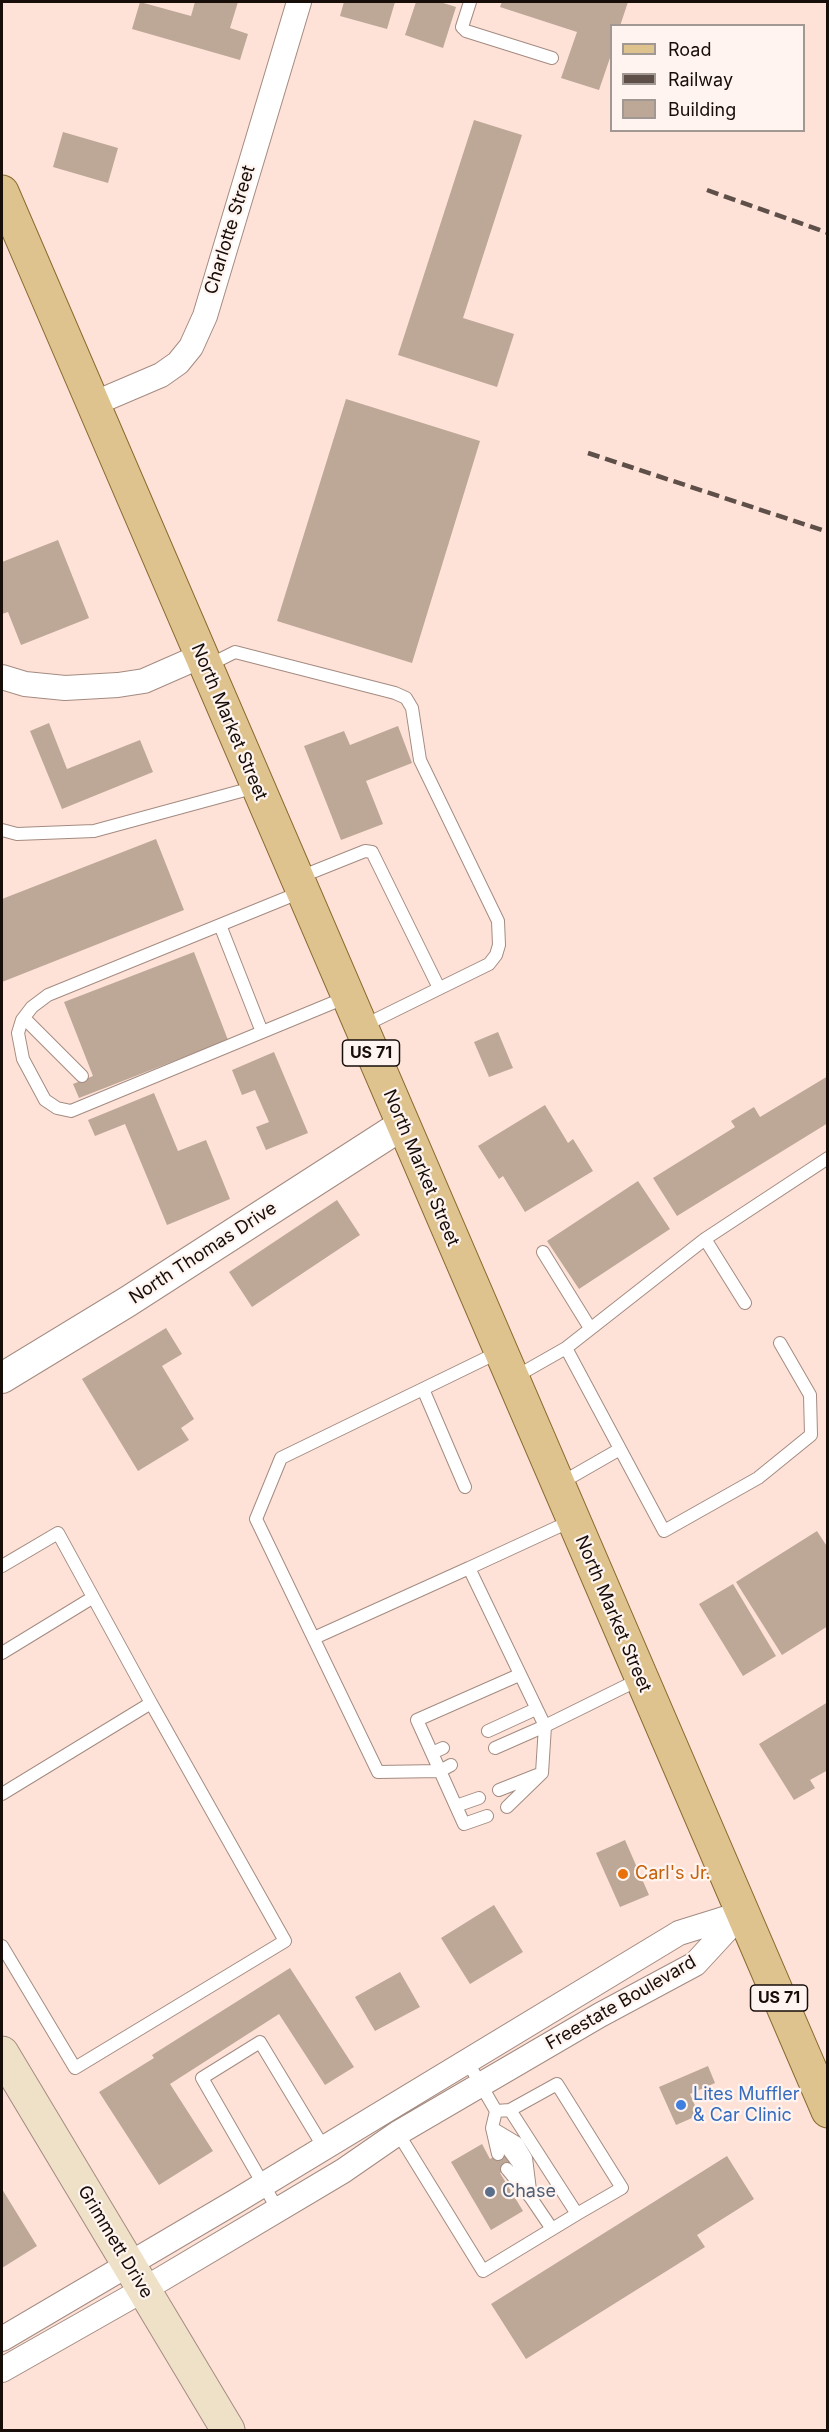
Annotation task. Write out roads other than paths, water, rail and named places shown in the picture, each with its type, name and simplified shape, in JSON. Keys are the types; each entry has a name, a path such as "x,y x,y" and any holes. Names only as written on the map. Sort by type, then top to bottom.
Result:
{"main road":[{"name":"North Market Street","path":"3,197 828,2111"},
{"name":"Grimmett Drive","path":"2,2053 228,2430"}],"street":[{"name":"Charlotte Street","path":"93,404 161,375 178,363 191,347 205,316 299,2"},
{"path":"2,677 35,685 65,688 109,686 144,681 203,662"},
{"name":"North Thomas Drive","path":"2,1378 127,1302 402,1125"},
{"name":"Freestate Boulevard","path":"2,2370 136,2277 263,2184 679,1933 742,1913"},
{"name":"Freestate Boulevard","path":"2,2339 278,2210 343,2171 398,2133 626,2000 695,1964 742,1913"}],"lane":[{"path":"470,2 462,27 466,31 552,58"},
{"path":"203,662 235,652 396,693 406,698 412,708 420,760 498,921 499,945 496,955 489,964 360,1028"},
{"path":"2,830 17,834 94,831 257,787"},
{"path":"347,997 71,1111 57,1108 45,1100 23,1059 18,1033 24,1018 32,1007 48,995 220,925 365,850 372,852 439,988"},
{"path":"220,925 262,1032"},
{"path":"24,1018 82,1076"},
{"path":"446,1768 378,1772 256,1519 282,1458 423,1389 566,1348 705,1239 828,1158"},
{"path":"705,1239 745,1303"},
{"path":"543,1252 590,1328"},
{"path":"566,1348 664,1531 758,1478 811,1435 810,1395 780,1343"},
{"path":"423,1389 465,1487"},
{"path":"558,1485 620,1449"},
{"path":"314,1638 573,1520"},
{"path":"2,1566 58,1533 92,1598 285,1941 75,2068 2,1946"},
{"path":"469,1568 545,1726 542,1773 507,1807"},
{"path":"2,1653 92,1598"},
{"path":"487,1816 464,1824 456,1806 446,1768 417,1720 519,1675"},
{"path":"495,1748 641,1679"},
{"path":"2,1794 151,1703"},
{"path":"488,1731 536,1709"},
{"path":"499,1790 542,1773"},
{"path":"456,1806 479,1798"},
{"path":"278,2210 202,2078 260,2042 324,2148"},
{"path":"467,2061 496,2111 492,2128 498,2154"},
{"path":"384,2112 483,2271 622,2188 557,2084 510,2110 496,2111"},
{"path":"510,2110 577,2214"},
{"path":"492,2128 518,2163 531,2198"},
{"path":"507,2169 531,2198 552,2229"}],"railway":[{"path":"707,190 828,233"},
{"path":"588,453 828,532"}],"place":[{"name":"Carl's Jr.","path":"623,1874"},
{"name":"Lites Muffler & Car Clinic","path":"681,2105"},
{"name":"Chase","path":"490,2192"}]}
